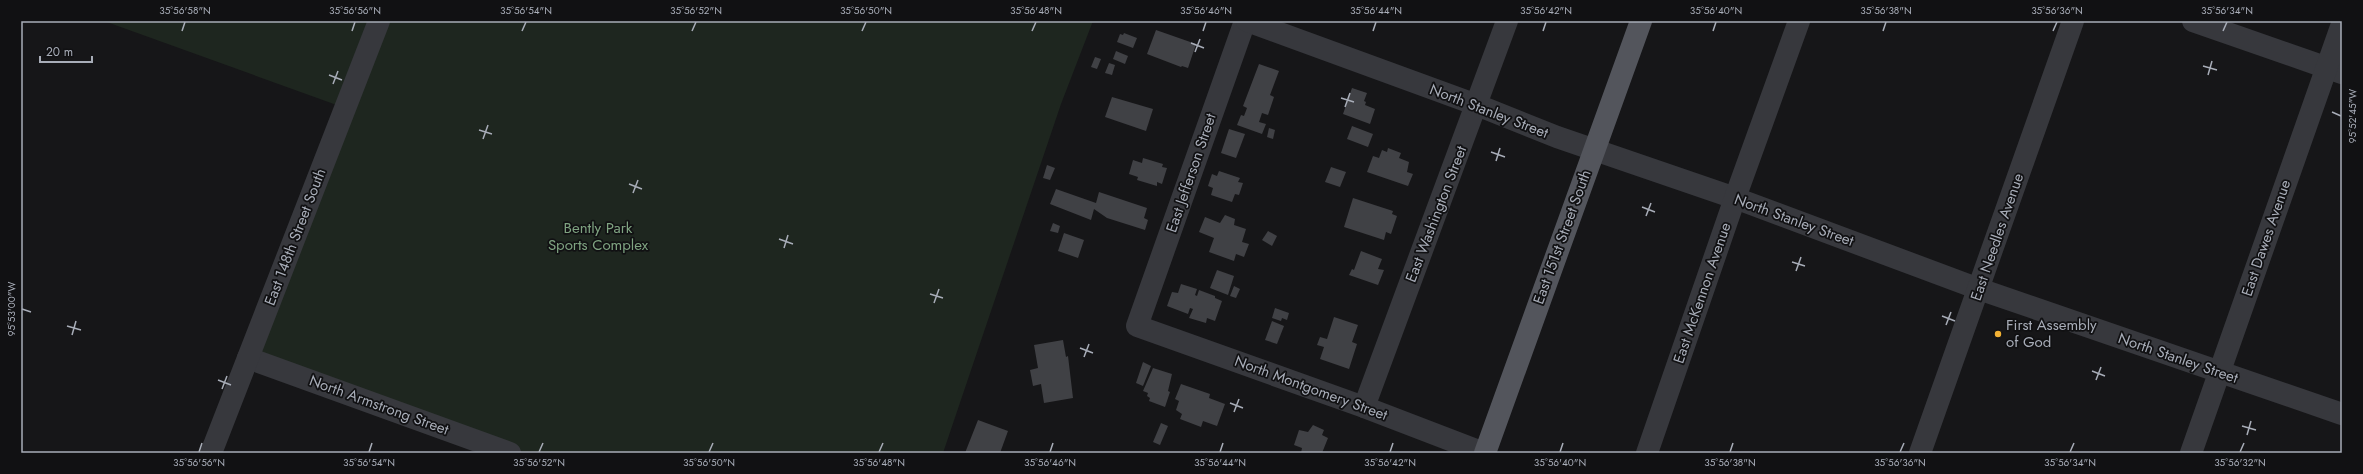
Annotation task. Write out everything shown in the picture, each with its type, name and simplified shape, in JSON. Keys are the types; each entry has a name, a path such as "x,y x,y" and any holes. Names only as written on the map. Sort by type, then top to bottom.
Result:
{"main road":[{"name":"East 151st Street South","path":"1484,453 1593,149 1641,21"}],"street":[{"name":"East 148th Street South","path":"211,453 379,21"},
{"name":"North Stanley Street","path":"1246,21 1593,149 1735,198 1979,289 2342,414"},
{"name":"East Jefferson Street","path":"1137,326 1246,21"},
{"name":"East Washington Street","path":"1364,407 1477,105 1506,21"},
{"name":"East McKennon Avenue","path":"1647,453 1735,198 1799,21"},
{"name":"East Needles Avenue","path":"1920,453 2073,21"},
{"path":"2193,21 2334,70"},
{"name":"East Dawes Avenue","path":"2191,453 2219,372 2334,70 2342,24"},
{"name":"North Montgomery Street","path":"1137,326 1364,407 1484,453"},
{"name":"North Armstrong Street","path":"248,358 510,453"}],"green space":[{"name":"Bently Park Sports Complex","path":"104,21 1093,21 1061,104 943,453 523,453 248,358 345,108"}],"building":[{"path":"1156,30 1196,44 1188,68 1181,67 1147,54"},
{"path":"1124,33 1137,38 1133,48 1117,42 1120,34 1123,35"},
{"path":"1116,51 1128,56 1125,64 1113,59"},
{"path":"1095,57 1101,59 1097,69 1091,67"},
{"path":"1109,63 1115,65 1112,75 1105,73"},
{"path":"1259,64 1279,71 1270,95 1274,97 1268,115 1262,113 1259,122 1266,124 1262,134 1237,125 1241,115 1244,116 1247,108 1243,106"},
{"path":"1352,88 1367,93 1364,101 1366,102 1365,105 1375,109 1370,124 1343,114"},
{"path":"1112,97 1153,109 1146,131 1105,117"},
{"path":"1352,126 1373,134 1368,147 1347,139"},
{"path":"1269,128 1275,130 1273,139 1267,137"},
{"path":"1229,129 1245,134 1236,158 1221,153"},
{"path":"1388,148 1401,153 1399,158 1409,162 1407,172 1413,174 1408,186 1367,172 1373,156 1379,158 1382,150 1387,152"},
{"path":"1143,158 1163,164 1162,167 1167,168 1162,184 1157,182 1157,186 1137,180 1138,177 1129,174 1133,160 1142,163"},
{"path":"1047,165 1055,168 1050,180 1043,178"},
{"path":"1331,167 1346,172 1340,187 1325,182"},
{"path":"1219,171 1240,178 1238,182 1243,183 1239,195 1235,194 1232,202 1211,195 1213,188 1208,186 1212,174 1217,176"},
{"path":"1056,189 1096,203 1099,192 1147,208 1144,218 1148,220 1145,230 1107,218 1094,209 1091,220 1050,204"},
{"path":"1353,198 1393,211 1392,214 1397,216 1391,234 1386,232 1384,240 1344,227"},
{"path":"1225,215 1235,219 1234,225 1246,229 1242,242 1249,244 1244,257 1236,254 1234,261 1209,252 1214,238 1199,232 1205,217 1220,223"},
{"path":"1053,223 1060,226 1058,233 1050,231"},
{"path":"1268,231 1277,236 1272,246 1262,240"},
{"path":"1064,233 1084,240 1078,258 1058,251"},
{"path":"1361,251 1382,259 1378,269 1384,270 1378,285 1349,275 1352,269 1354,270"},
{"path":"1217,270 1234,276 1228,295 1210,288"},
{"path":"1181,284 1197,289 1195,295 1197,296 1199,290 1215,296 1215,298 1222,301 1215,321 1207,318 1206,323 1189,318 1193,309 1190,308 1188,314 1167,306 1172,292 1178,293"},
{"path":"1234,286 1240,289 1236,298 1230,296"},
{"path":"1275,308 1289,313 1287,320 1282,318 1281,321 1272,318"},
{"path":"1334,317 1358,325 1352,342 1357,344 1349,369 1320,359 1324,347 1317,345 1320,337 1327,339"},
{"path":"1272,321 1284,326 1277,344 1265,340"},
{"path":"1063,340 1066,357 1068,356 1073,398 1044,403 1041,384 1033,386 1030,370 1038,368 1034,345"},
{"path":"1143,362 1151,366 1143,386 1136,383"},
{"path":"1153,368 1172,374 1168,391 1170,392 1165,407 1149,401 1150,398 1147,396 1148,393 1143,391"},
{"path":"1181,384 1210,394 1209,398 1225,404 1217,426 1203,421 1201,427 1180,419 1182,414 1176,410 1179,401 1175,399"},
{"path":"978,420 1008,431 1000,453 965,453"},
{"path":"1161,423 1168,426 1160,445 1153,442"},
{"path":"1313,425 1324,430 1322,435 1328,438 1322,453 1301,453 1302,448 1294,445 1299,430 1308,432"}],"place":[{"name":"First Assembly of God","path":"1998,334"}]}
